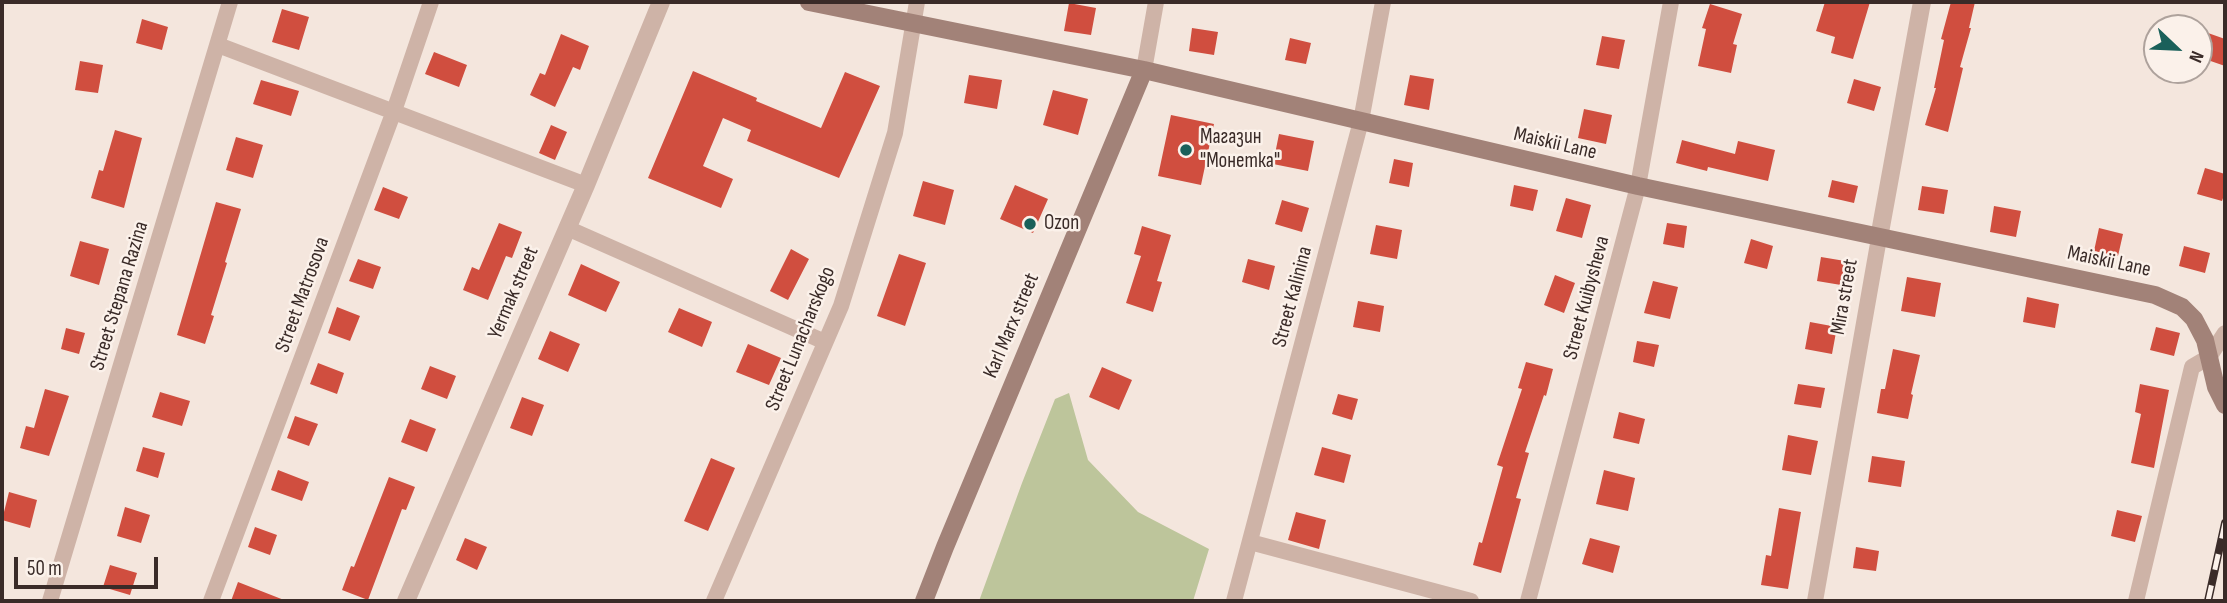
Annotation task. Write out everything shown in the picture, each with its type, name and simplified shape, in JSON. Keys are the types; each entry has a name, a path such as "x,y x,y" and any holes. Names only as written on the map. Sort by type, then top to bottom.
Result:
{"main road":[{"name":"Maiskii Lane","path":"809,2 1144,70 1638,186 2128,289 2169,300 2182,307 2194,319 2205,340 2216,387 2225,405"},
{"name":"Karl Marx street","path":"924,601 1144,70"}],"street":[{"name":"Street Stepana Razina","path":"50,601 230,2"},
{"name":"Street Matrosova","path":"211,601 394,111 430,2"},
{"name":"Yermak street","path":"406,601 586,185 661,2"},
{"name":"Street Lunacharskogo","path":"714,601 841,306 895,133 917,2"},
{"path":"1144,70 1156,2"},
{"name":"Street Kalinina","path":"1234,601 1361,121 1383,2"},
{"name":"Street Kuibysheva","path":"1528,601 1638,186 1671,2"},
{"name":"Mira street","path":"1815,601 1922,2"},
{"path":"218,45 586,185"},
{"path":"567,228 825,342"},
{"path":"2136,601 2192,367 2209,357 2225,333"},
{"path":"1251,542 1471,601"}],"green space":[{"path":"1069,393 1088,460 1138,512 1209,549 1193,601 979,601 1055,399"}],"building":[{"path":"1825,2 1870,2 1853,59 1831,53 1835,37 1816,31"},
{"path":"1951,2 1975,2 1948,132 1925,125 1936,88 1944,40 1941,39"},
{"path":"1069,3 1096,8 1091,35 1064,31"},
{"path":"1710,4 1742,14 1733,44 1737,45 1731,73 1698,66 1706,29 1702,28"},
{"path":"282,9 309,17 299,50 272,42"},
{"path":"142,19 168,27 162,50 136,43"},
{"path":"1192,28 1218,32 1214,55 1189,51"},
{"path":"561,34 589,46 580,70 573,67 555,107 530,95 540,73 545,75"},
{"path":"2213,35 2225,39 2225,66 2213,62"},
{"path":"1602,36 1625,40 1619,69 1596,65"},
{"path":"1290,38 1311,43 1306,64 1285,60"},
{"path":"434,52 467,65 459,87 425,74"},
{"path":"80,61 103,65 98,93 75,90"},
{"path":"693,71 821,128 845,72 880,86 839,178 747,141 751,130 723,118 703,166 733,179 721,208 648,178"},
{"path":"969,75 1002,80 997,109 964,103"},
{"path":"1410,75 1434,79 1429,110 1404,105"},
{"path":"1854,79 1881,87 1874,111 1847,103"},
{"path":"261,80 299,91 291,116 253,104"},
{"path":"1053,90 1088,99 1078,135 1043,125"},
{"path":"1584,109 1612,115 1606,144 1578,138"},
{"name":"Магазин \"Монетка\"","path":"1171,115 1214,124 1201,185 1158,176"},
{"path":"551,125 567,132 555,160 539,153"},
{"path":"115,130 142,138 124,208 91,198 99,170 103,171"},
{"path":"1279,134 1314,141 1308,171 1273,164"},
{"path":"236,137 263,145 253,178 226,170"},
{"path":"1682,140 1735,154 1738,141 1775,150 1768,181 1708,167 1707,171 1676,163"},
{"path":"1394,159 1413,163 1409,187 1389,183"},
{"path":"2205,168 2225,174 2222,201 2197,194"},
{"path":"1832,180 1858,186 1854,203 1828,197"},
{"path":"923,181 954,190 945,225 913,216"},
{"path":"1015,185 1048,199 1033,233 1000,219"},
{"path":"1514,185 1538,190 1533,211 1510,206"},
{"path":"1922,186 1948,190 1944,214 1918,210"},
{"path":"383,187 408,197 399,219 374,210"},
{"path":"1566,198 1591,205 1582,238 1556,231"},
{"path":"1282,200 1309,208 1302,232 1275,224"},
{"path":"216,202 241,209 205,344 177,335"},
{"path":"1994,206 2021,211 2016,237 1990,232"},
{"path":"499,223 522,232 512,258 506,256 488,300 463,290 472,267 479,270"},
{"path":"1667,223 1687,226 1684,248 1663,244"},
{"path":"1376,225 1402,230 1397,259 1370,254"},
{"path":"1142,226 1171,235 1157,281 1162,282 1153,312 1126,303 1141,256 1134,254"},
{"path":"2099,228 2123,234 2118,256 2094,251"},
{"path":"1751,239 1773,246 1767,269 1744,263"},
{"path":"80,241 109,249 99,285 70,276"},
{"path":"2184,246 2210,253 2205,273 2179,266"},
{"path":"791,249 809,259 788,300 770,291"},
{"path":"899,254 926,263 905,326 877,316"},
{"path":"1821,257 1845,261 1841,285 1817,281"},
{"path":"358,259 381,267 373,289 349,281"},
{"path":"1248,259 1275,266 1269,290 1242,282"},
{"path":"581,264 620,282 606,312 568,295"},
{"path":"1555,275 1575,283 1564,313 1544,305"},
{"path":"1907,277 1941,283 1935,317 1901,311"},
{"path":"1653,281 1678,287 1670,319 1644,313"},
{"path":"2027,297 2059,304 2055,328 2023,322"},
{"path":"1358,301 1384,306 1380,332 1353,327"},
{"path":"337,307 360,316 350,341 328,333"},
{"path":"679,308 712,322 702,347 668,332"},
{"path":"1810,322 1837,327 1832,354 1805,349"},
{"path":"2156,327 2180,333 2174,356 2150,350"},
{"path":"66,328 85,333 79,354 61,349"},
{"path":"550,331 580,344 568,372 538,359"},
{"path":"1637,341 1659,345 1654,367 1633,362"},
{"path":"748,344 781,358 769,385 736,372"},
{"path":"1893,349 1920,355 1908,419 1877,413"},
{"path":"1526,362 1553,369 1525,452 1529,453 1516,498 1521,499 1501,573 1473,565 1479,542 1482,543 1503,467 1497,465 1522,389 1518,388"},
{"path":"318,363 344,373 337,394 310,384"},
{"path":"430,366 456,376 447,399 421,389"},
{"path":"1102,367 1132,380 1119,410 1089,397"},
{"path":"1798,384 1825,388 1821,408 1794,404"},
{"path":"2140,384 2169,390 2154,468 2131,463 2141,414 2135,412"},
{"path":"45,389 69,396 49,456 20,448 26,426 34,428"},
{"path":"160,392 190,401 182,426 152,417"},
{"path":"1338,394 1358,399 1352,420 1332,414"},
{"path":"522,397 544,405 532,436 510,428"},
{"path":"1619,412 1645,419 1639,444 1613,438"},
{"path":"295,416 318,424 309,446 287,438"},
{"path":"410,419 436,429 427,452 401,442"},
{"path":"1788,435 1818,441 1811,475 1782,470"},
{"path":"143,447 165,453 158,478 136,471"},
{"path":"1322,447 1351,455 1344,483 1314,475"},
{"path":"1872,456 1905,461 1901,487 1868,482"},
{"path":"711,458 735,468 708,531 684,521"},
{"path":"278,470 309,482 302,501 271,490"},
{"path":"1604,470 1635,478 1628,511 1596,504"},
{"path":"389,477 415,487 406,510 402,509 368,600 342,590 351,566 354,567"},
{"path":"9,492 37,500 30,528 2,520"},
{"path":"125,507 150,515 141,543 117,536"},
{"path":"1779,508 1801,512 1788,589 1761,585 1766,555 1771,556"},
{"path":"2117,510 2142,516 2135,542 2111,536"},
{"path":"1296,512 1326,520 1319,549 1288,540"},
{"path":"255,527 277,535 270,555 248,547"},
{"path":"465,538 487,547 477,570 456,560"},
{"path":"1590,538 1620,546 1613,573 1582,564"},
{"path":"1856,547 1879,551 1876,571 1853,568"},
{"path":"110,565 137,573 130,595 103,587"},
{"path":"238,582 284,600 284,601 231,601"}],"railway":[{"path":"2208,601 2225,523"}],"place":[{"name":"Магазин \"Монетка\"","path":"1186,150"},
{"name":"Ozon","path":"1030,224"}]}
